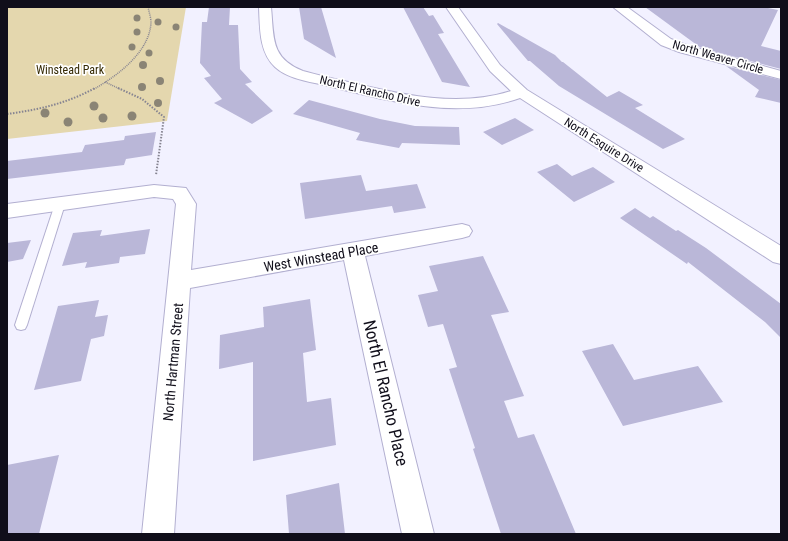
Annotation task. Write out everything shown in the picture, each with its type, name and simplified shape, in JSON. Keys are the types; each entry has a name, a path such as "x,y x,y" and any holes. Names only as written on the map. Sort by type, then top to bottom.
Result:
{"street":[{"name":"North El Rancho Drive","path":"265,7 270,49 274,57 281,65 302,75 391,98 419,103 447,105 490,102 522,94"},
{"name":"North Esquire Drive","path":"458,7 495,68 522,94 781,256"},
{"name":"North Weaver Circle","path":"619,7 666,42 684,49 781,75"},
{"name":"North Hartman Street","path":"60,204 154,191 179,193 186,204 181,281 158,534"},
{"path":"7,211 60,204"},
{"name":"West Winstead Place","path":"181,281 462,232"},
{"name":"North El Rancho Place","path":"353,252 418,534"}],"lane":[{"path":"21,325 60,204"}],"path":[{"path":"7,114 43,108 74,99 104,82 134,59 144,46 148,35 151,14 148,7"},
{"path":"104,82 142,99 164,117 155,182"}],"green space":[{"name":"Winstead Park","path":"7,7 186,7 167,121 7,139"}],"building":[{"path":"209,7 230,7 229,25 238,25 240,69 252,82 245,84 273,111 252,124 214,103 222,99 204,78 211,76 200,63 202,22 207,22"},
{"path":"299,7 321,7 336,58 304,39"},
{"path":"403,7 423,7 429,16 433,15 444,33 438,34 470,87 442,82"},
{"path":"645,7 763,7 778,10 761,46 781,51 781,69 701,48"},
{"path":"498,23 555,55 607,97 619,91 643,105 635,108 685,139 663,149 559,86 530,61 528,61 497,24"},
{"path":"726,66 781,80 781,103 755,97 759,90"},
{"path":"309,100 380,119 415,126 459,127 460,145 402,143 399,148 356,140 360,133 293,114"},
{"path":"515,118 534,130 502,145 483,132"},
{"path":"156,132 152,155 126,159 124,165 7,179 7,161 82,152 85,145 124,140 125,136"},
{"path":"557,164 572,176 593,167 615,182 574,202 537,172"},
{"path":"361,175 366,191 417,184 426,208 394,213 392,206 305,219 300,183"},
{"path":"635,208 650,218 653,216 676,231 678,230 706,248 781,304 781,338 765,322 688,262 687,264 620,218"},
{"path":"150,229 145,254 120,257 119,263 85,268 87,262 62,266 73,233 102,230 100,236"},
{"path":"31,240 23,259 7,262 7,243"},
{"path":"483,256 509,312 491,315 524,396 504,401 518,438 534,434 576,534 501,534 449,369 457,367 443,324 428,327 418,295 438,291 429,266"},
{"path":"310,299 316,350 303,353 307,402 331,398 336,445 253,461 253,362 219,369 220,335 264,327 263,307"},
{"path":"99,300 95,317 108,315 104,336 91,339 81,381 34,390 58,306"},
{"path":"613,344 634,380 698,366 723,402 623,426 582,351"},
{"path":"59,455 39,534 7,534 7,465"},
{"path":"339,483 345,534 289,534 286,495"}]}
